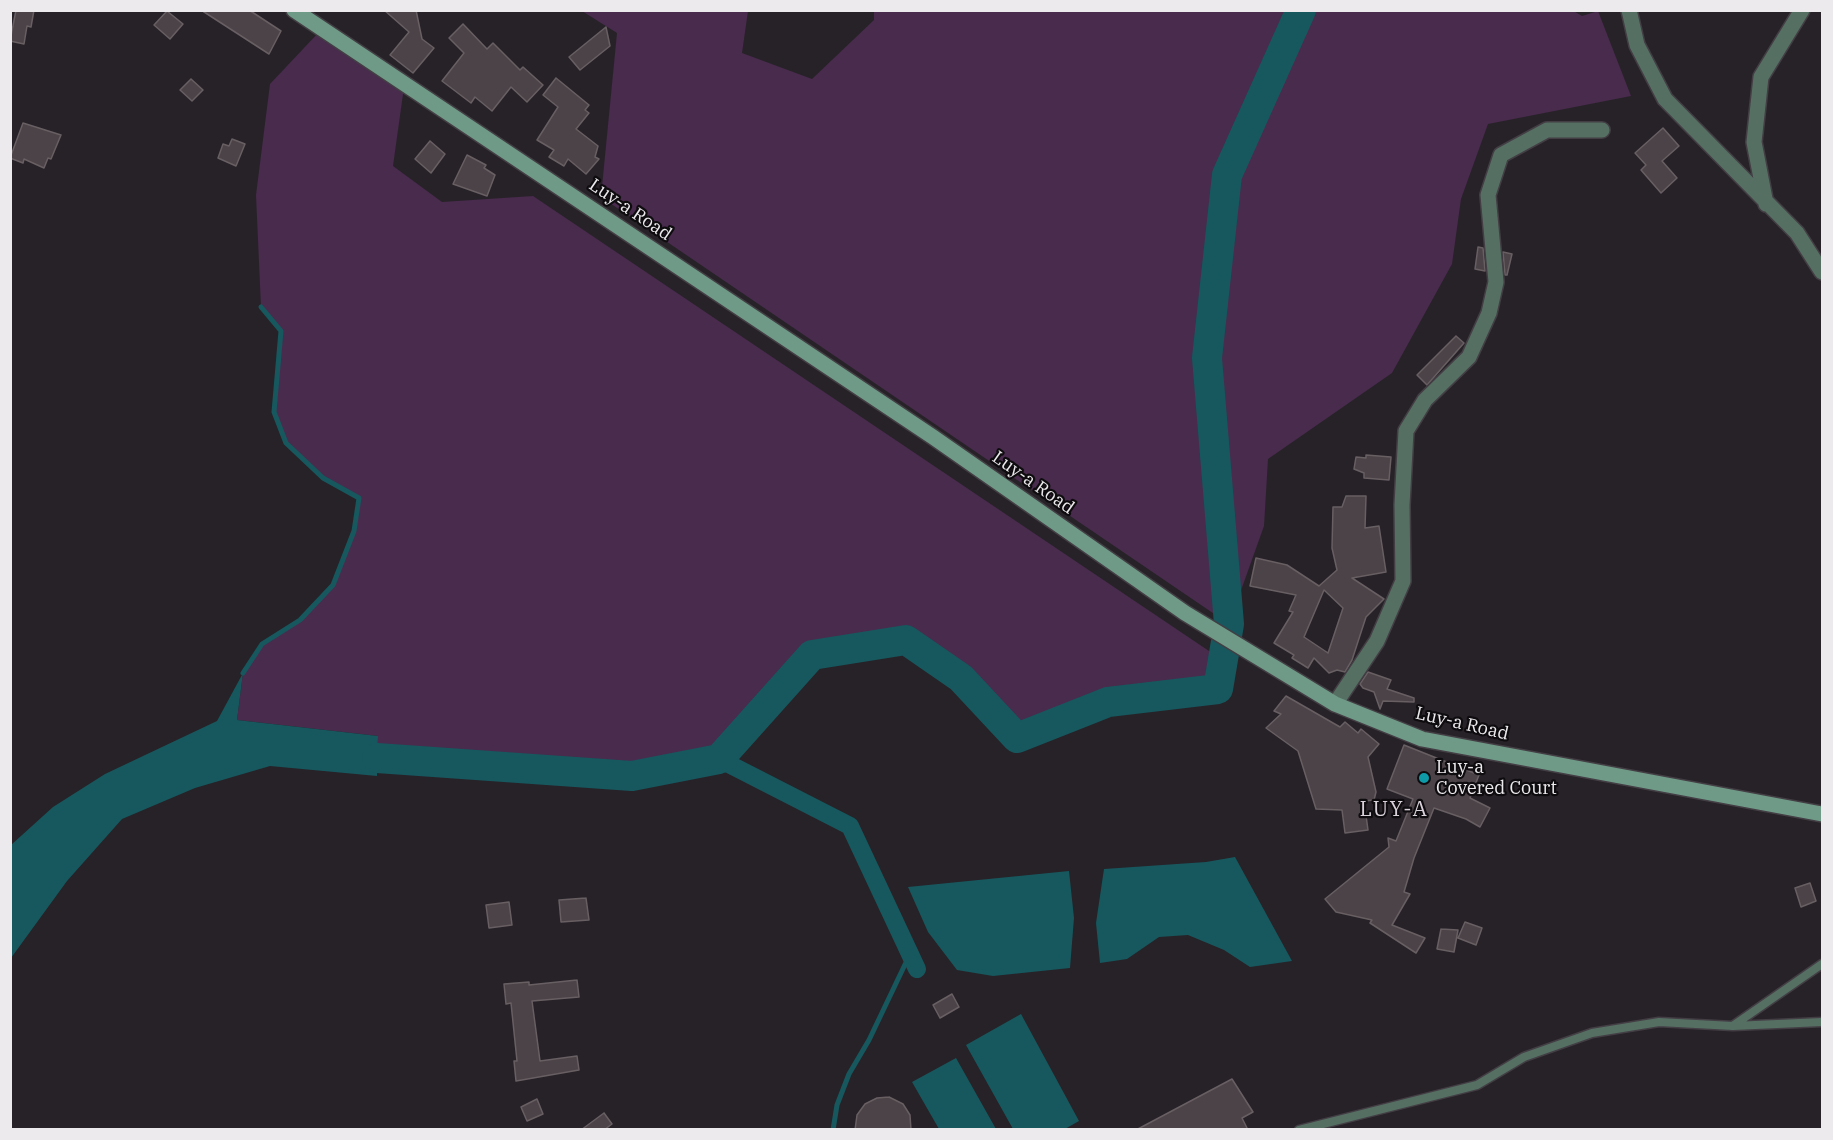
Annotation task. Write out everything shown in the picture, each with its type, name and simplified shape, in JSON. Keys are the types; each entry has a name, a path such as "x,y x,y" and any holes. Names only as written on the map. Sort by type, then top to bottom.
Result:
{"main road":[{"name":"Luy-a Road","path":"294,10 933,437 1185,613 1335,704 1422,739 1822,814"}],"street":[{"path":"1629,10 1637,45 1665,99 1797,234 1822,272"},
{"path":"1766,204 1754,142 1761,77 1802,10"},
{"path":"1335,704 1377,641 1403,581 1402,505 1406,431 1425,400 1469,357 1489,312 1496,282 1488,195 1501,155 1547,130 1602,130"}],"lane":[{"path":"1733,1026 1822,964"},
{"path":"1299,1130 1477,1085 1524,1057 1592,1033 1659,1022 1733,1026 1822,1022"}],"shaded area":[{"path":"1572,10 1582,16 1598,11 1631,96 1488,124 1461,199 1452,264 1392,373 1268,459 1264,526 1229,624 601,197 617,33 582,11 748,11 742,53 812,79 874,20 874,11"},
{"path":"320,31 404,87 393,166 442,202 533,196 1212,653 1221,660 1218,689 1108,702 1017,738 961,678 906,640 813,655 719,759 632,776 377,758 378,736 237,720 243,673 262,644 300,620 333,585 354,531 359,499 323,478 286,443 274,412 281,331 261,307 256,195 270,84"}],"water":[{"path":"243,673 237,720 378,736 377,776 270,766 195,788 122,819 67,881 11,958 11,845 53,807 105,774 217,721"},
{"path":"1235,857 1292,961 1250,967 1224,950 1188,935 1159,937 1127,959 1100,963 1096,923 1104,869 1206,862"},
{"path":"1069,871 1074,918 1070,968 993,976 957,970 928,932 908,887"},
{"path":"1021,1014 1079,1121 1065,1129 1013,1129 966,1045"},
{"path":"956,1058 996,1129 939,1129 912,1082"}],"building":[{"path":"16,10 34,10 31,27 27,26 24,44 10,41"},
{"path":"201,10 249,10 281,31 269,54"},
{"path":"384,10 416,10 422,39 434,48 413,73 390,55 409,32"},
{"path":"167,11 183,24 170,39 154,25"},
{"path":"463,24 487,49 493,43 520,70 523,67 543,85 527,102 511,87 492,111 475,97 471,103 442,81 464,53 449,38"},
{"path":"606,27 610,46 580,70 569,57"},
{"path":"556,78 589,105 585,110 589,113 576,129 598,146 595,157 599,159 586,174 568,159 564,166 549,157 554,150 537,140 558,107 543,95"},
{"path":"191,79 203,90 192,101 180,90"},
{"path":"23,123 61,135 51,159 48,158 44,168 24,159 23,163 10,158"},
{"path":"1663,128 1679,146 1662,161 1677,178 1661,193 1641,170 1646,165 1635,153"},
{"path":"232,139 245,144 236,166 218,158 223,144 229,146"},
{"path":"430,141 445,154 431,173 415,159"},
{"path":"467,155 486,165 484,168 495,175 487,196 453,184"},
{"path":"1478,247 1483,248 1485,271 1475,269"},
{"path":"1503,252 1512,254 1507,275 1505,275"},
{"path":"1456,336 1464,343 1427,385 1417,375"},
{"path":"1366,455 1391,457 1389,480 1364,478 1364,473 1354,469 1356,457 1366,458"},
{"path":"1346,496 1366,496 1365,528 1379,526 1386,572 1352,578 1384,599 1366,617 1352,660 1345,672 1337,670 1329,673 1314,658 1308,668 1292,658 1294,655 1274,643 1293,612 1289,611 1296,595 1250,586 1256,558 1287,565 1319,586 1337,570 1332,548 1333,507 1342,507","holes":["1324,590 1343,608 1328,653 1304,637"]},
{"path":"1368,672 1391,680 1387,689 1414,698 1414,702 1383,701 1380,709 1374,692 1363,688 1360,684"},
{"path":"1286,696 1340,727 1345,722 1358,733 1361,729 1379,744 1368,757 1376,792 1374,800 1364,801 1368,830 1345,833 1342,810 1316,809 1298,751 1266,728 1281,714 1274,711"},
{"path":"1404,745 1479,775 1470,798 1490,808 1480,827 1466,819 1434,808 1414,858 1404,892 1410,894 1392,925 1425,938 1416,953 1370,923 1372,920 1336,912 1325,899 1389,847 1388,838 1396,841 1413,799 1387,789"},
{"path":"1810,883 1816,901 1801,907 1795,888"},
{"path":"586,898 589,920 561,922 559,900"},
{"path":"509,902 512,925 489,928 486,905"},
{"path":"1465,922 1482,928 1476,945 1458,938"},
{"path":"1441,929 1458,930 1454,952 1437,949"},
{"path":"577,980 579,997 532,1001 540,1061 577,1056 579,1070 516,1081 514,1061 517,1061 511,1003 506,1004 504,984 529,982 529,985"},
{"path":"952,994 959,1007 940,1018 933,1005"},
{"path":"1232,1079 1253,1112 1242,1118 1248,1130 1136,1130"},
{"path":"889,1097 903,1104 910,1115 911,1130 855,1130 857,1115 865,1104 877,1098"},
{"path":"537,1099 543,1114 527,1121 521,1107"},
{"path":"604,1113 612,1124 604,1130 581,1130"}],"waterway":[{"path":"377,758 632,776 719,759 812,655 906,640 961,678 1017,738 1108,702 1218,689 1229,624 1207,358 1227,175 1301,10"},
{"path":"243,673 262,644 300,620 333,585 354,531 359,498 323,478 286,443 274,412 281,331 261,307"},
{"path":"719,759 850,826 917,969"},
{"path":"833,1130 837,1105 849,1074 869,1040 910,954"}],"place":[{"name":"Luy-a Covered Court","path":"1424,778"}],"district":[{"name":"LUY-A","path":"1394,810"}]}
